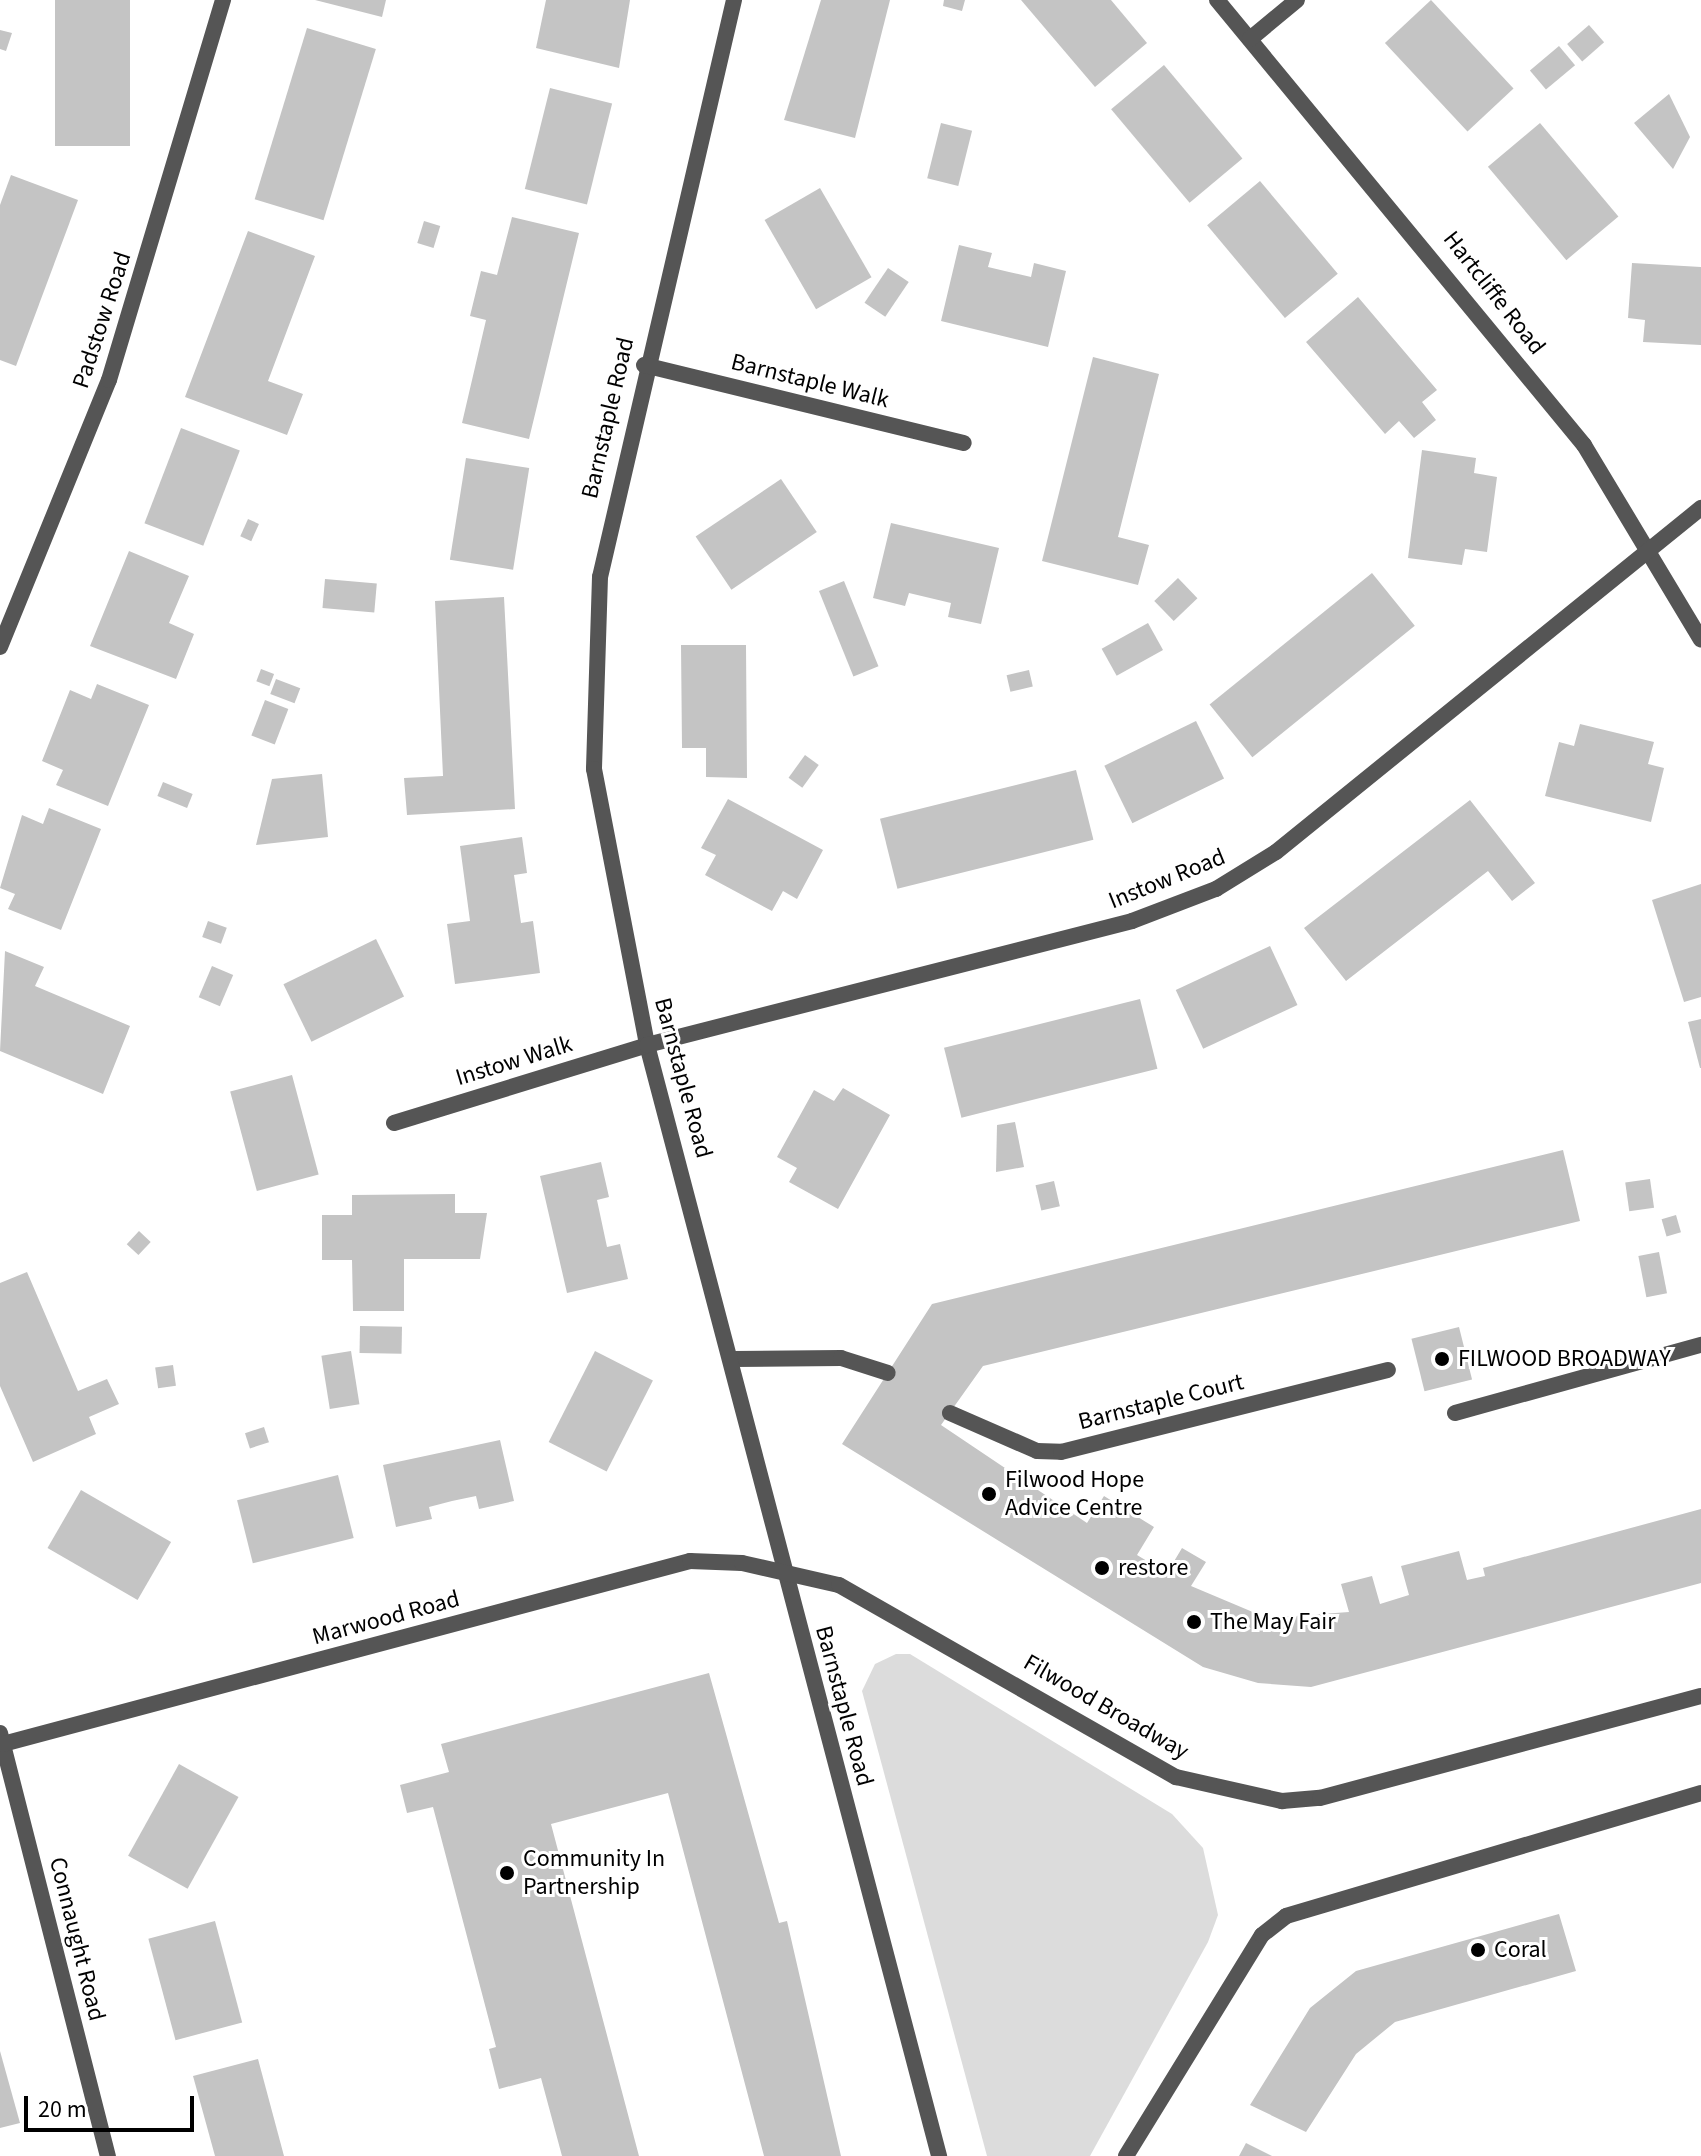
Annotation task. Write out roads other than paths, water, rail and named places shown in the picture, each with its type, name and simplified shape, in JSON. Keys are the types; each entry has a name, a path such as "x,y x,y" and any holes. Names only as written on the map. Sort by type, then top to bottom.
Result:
{"street":[{"name":"Padstow Road","path":"0,647 109,380 223,0"},
{"name":"Barnstaple Road","path":"734,0 644,365 600,577 591,706 602,832 647,1045 734,1359 784,1571 939,2156"},
{"name":"Hartcliffe Road","path":"1217,0 1441,264 1584,445 1652,548 1701,640"},
{"path":"1250,39 1297,0"},
{"name":"Barnstaple Walk","path":"644,365 964,443"},
{"name":"Instow Road","path":"647,1045 909,984 1132,921 1216,889 1276,852 1701,508"},
{"name":"Instow Walk","path":"394,1123 647,1045"},
{"path":"1455,1413 1701,1345"},
{"path":"734,1359 841,1358 888,1373"},
{"name":"Barnstaple Court","path":"950,1413 1037,1451 1061,1452 1388,1370"},
{"name":"Marwood Road","path":"1,1739 690,1561 784,1571"},
{"name":"Filwood Broadway","path":"784,1571 839,1585 887,1608 1176,1777 1282,1801 1320,1798 1701,1696"},
{"name":"Connaught Road","path":"1,1739 108,2156"},
{"path":"1126,2156 1262,1935 1286,1916 1701,1793"}],"place":[{"name":"FILWOOD BROADWAY","path":"1442,1359"},
{"name":"Filwood Hope Advice Centre","path":"989,1494"},
{"name":"restore","path":"1102,1568"},
{"name":"The May Fair","path":"1194,1622"},
{"name":"Community In Partnership","path":"507,1873"},
{"name":"Coral","path":"1478,1950"}]}
